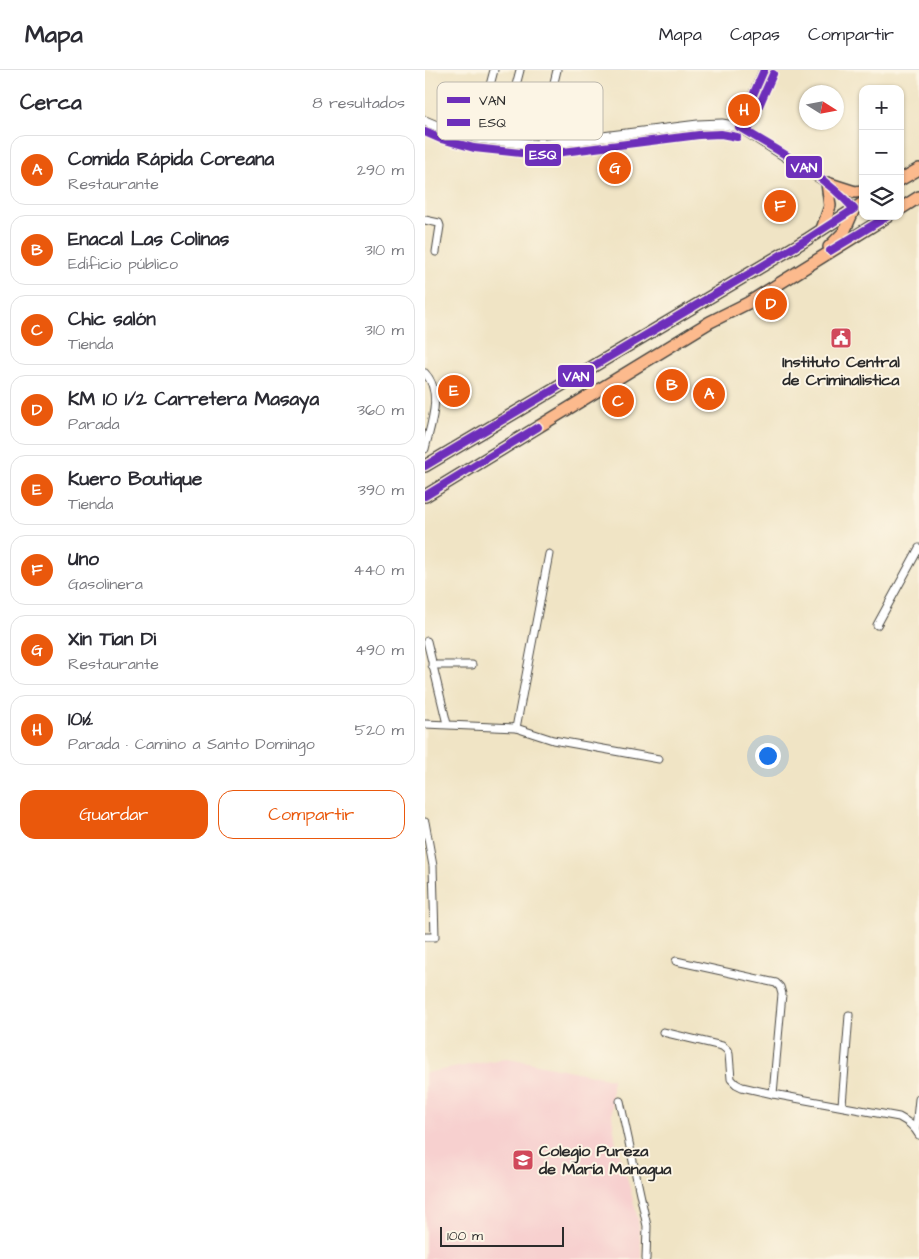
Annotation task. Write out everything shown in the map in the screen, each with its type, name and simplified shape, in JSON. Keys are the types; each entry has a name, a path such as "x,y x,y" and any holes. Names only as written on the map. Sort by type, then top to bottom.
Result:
{"highway":[{"path":"904,178 919,169"},
{"path":"823,229 831,206 827,184 859,192"},
{"path":"904,202 918,198"},
{"path":"904,207 918,198"},
{"path":"425,466 859,208"},
{"path":"748,303 753,293 830,247 844,232 859,209"},
{"path":"425,496 710,322 748,303 882,220"}],"street":[{"path":"739,127 764,70"},
{"path":"425,121 437,126"},
{"path":"603,137 698,125 722,124 739,127 859,206"},
{"path":"493,140 539,145 579,140"},
{"path":"539,145 540,140"},
{"path":"425,220 439,223 436,252"},
{"path":"425,373 435,391 425,450"},
{"path":"877,625 919,548"},
{"path":"516,728 549,554"},
{"path":"427,641 447,724"},
{"path":"433,665 472,665"},
{"path":"425,724 516,728 553,740 659,759"},
{"path":"425,822 433,866 435,937 425,937"},
{"path":"676,961 776,983 781,986 782,994 773,1094"},
{"path":"842,1105 849,1015"},
{"path":"663,1032 722,1046 729,1054 731,1079 735,1084 773,1094 842,1105 899,1117 908,1121 919,1135"},
{"path":"915,1128 919,1098"},
{"path":"620,1101 647,1226 646,1259"}],"shaded area":[{"name":"Colegio Pureza de María Managua","path":"508,1058 612,1079 612,1116 616,1144 638,1219 642,1259 425,1259 425,1073"}],"transit line":[{"name":"VAN","path":"425,466 806,240 854,209 842,196 814,174 785,154 739,127 764,70"},
{"name":"ESQ","path":"748,131 773,74"},
{"name":"ESQ","path":"425,132 437,137"},
{"name":"ESQ","path":"445,140 474,148 539,155 699,135 721,134 737,137"},
{"name":"VAN","path":"830,251 881,220"},
{"name":"VAN","path":"425,496 538,427"}],"place":[{"name":"10½","path":"744,110"},
{"name":"Xin Tian Di","path":"615,168"},
{"name":"Uno","path":"780,206"},
{"name":"KM 10 1/2 Carretera Masaya","path":"771,304"},
{"name":"Instituto Central de Criminalistica","path":"841,338"},
{"name":"Enacal Las Colinas","path":"672,385"},
{"name":"Kuero Boutique","path":"454,391"},
{"name":"Comida Rápida Coreana","path":"709,394"},
{"name":"Chic salón","path":"618,401"},
{"name":"Colegio Pureza de María Managua","path":"523,1160"}]}
